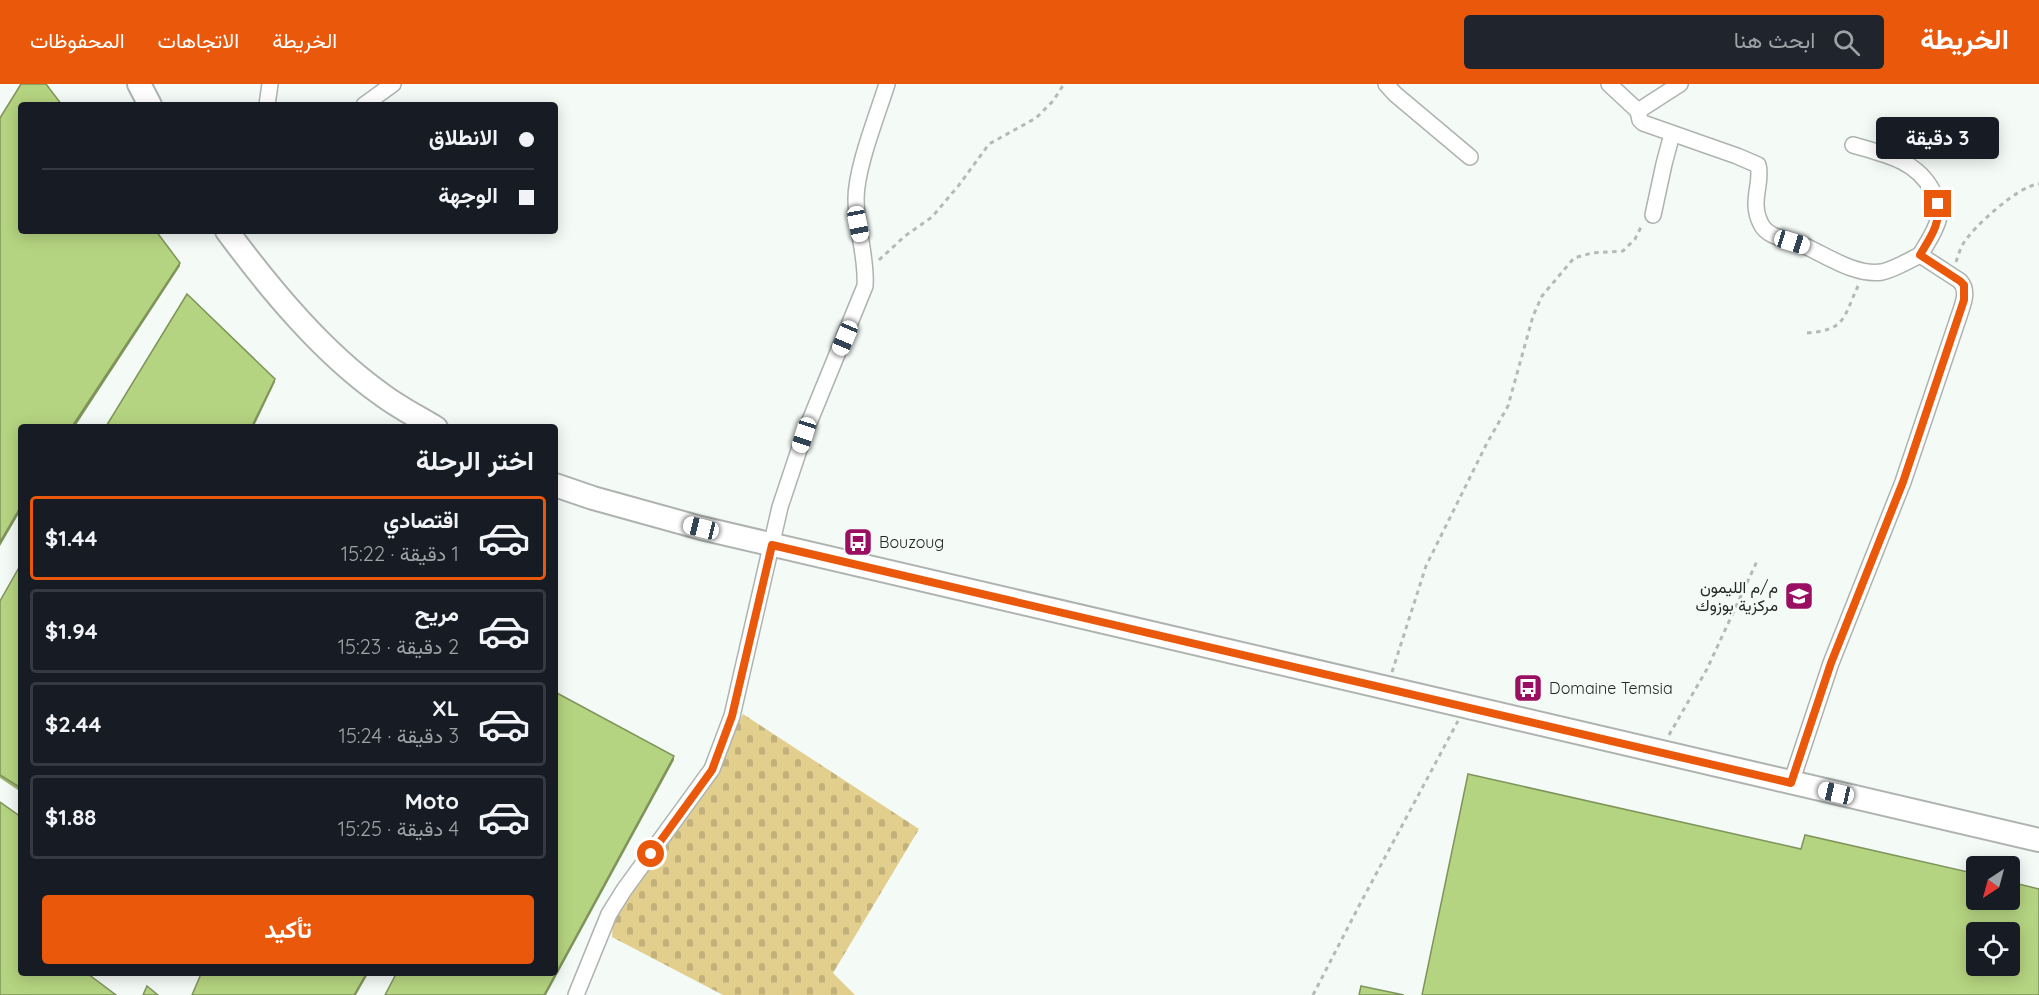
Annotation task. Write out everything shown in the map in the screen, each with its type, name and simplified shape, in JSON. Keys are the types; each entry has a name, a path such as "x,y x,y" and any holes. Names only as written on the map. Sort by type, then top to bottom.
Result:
{"main road":[{"path":"139,84 148,102"},
{"path":"229,234 266,283 341,361 381,395 429,424"},
{"path":"558,485 665,519 772,545 2039,840"}],"street":[{"path":"267,102 270,84"},
{"path":"368,102 393,84"},
{"path":"576,995 609,914 712,770 732,716 780,507 804,435 865,286 866,270 856,199 858,176 886,84"},
{"path":"1386,84 1470,157"},
{"path":"1609,84 1638,111 1643,123 1758,165 1756,209 1761,226 1772,234 1805,246 1823,257 1864,270 1882,272 1920,255 1937,226 1938,204 1930,185 1918,170 1908,163 1853,144"},
{"path":"1638,111 1680,84"},
{"path":"1653,215 1672,134"},
{"path":"1791,783 1831,663 1903,482 1964,300 1964,285 1920,255"}],"path":[{"path":"866,270 904,236 932,217 989,144 1036,118 1053,101 1064,84"},
{"path":"1951,274 1963,243 1979,226 2018,191 2039,184"},
{"path":"1387,688 1426,566 1508,406 1533,316 1542,296 1575,258 1592,253 1623,251 1635,239 1644,222 1651,219 1653,215"},
{"path":"1807,333 1830,330 1840,322 1864,270"},
{"path":"1659,752 1707,669 1758,559"},
{"path":"1313,995 1466,707"}],"green space":[{"path":"743,714 919,829 833,973 855,995 723,995 612,937 613,917 700,794"}],"building":[{"path":"21,84 46,84 60,102 18,102 18,234 158,234 180,263 74,424 18,424 18,511 0,542 0,118"},
{"path":"187,294 275,379 253,424 107,424"},
{"path":"18,569 18,786 0,775 0,601"},
{"path":"558,694 674,756 558,969"},
{"path":"1468,774 1801,849 1805,835 1966,872 1966,910 2020,910 2020,884 2039,889 2039,995 1422,995"},
{"path":"0,802 18,815 18,976 91,976 116,995 0,995"},
{"path":"200,976 365,976 354,995 192,995"},
{"path":"395,976 554,976 544,995 385,995"},
{"path":"147,986 158,995 143,995"},
{"path":"1361,986 1404,995 1359,995"}],"place":[{"name":"Bouzoug","path":"858,542"},
{"name":"م/م الليمون مركزية بوزوك","path":"1799,596"},
{"name":"Domaine Temsia","path":"1528,688"}],"route":[{"path":"651,854 712,770 732,716 772,545 1791,783 1831,663 1903,482 1964,300 1964,285 1920,255 1937,226 1938,204"}]}
